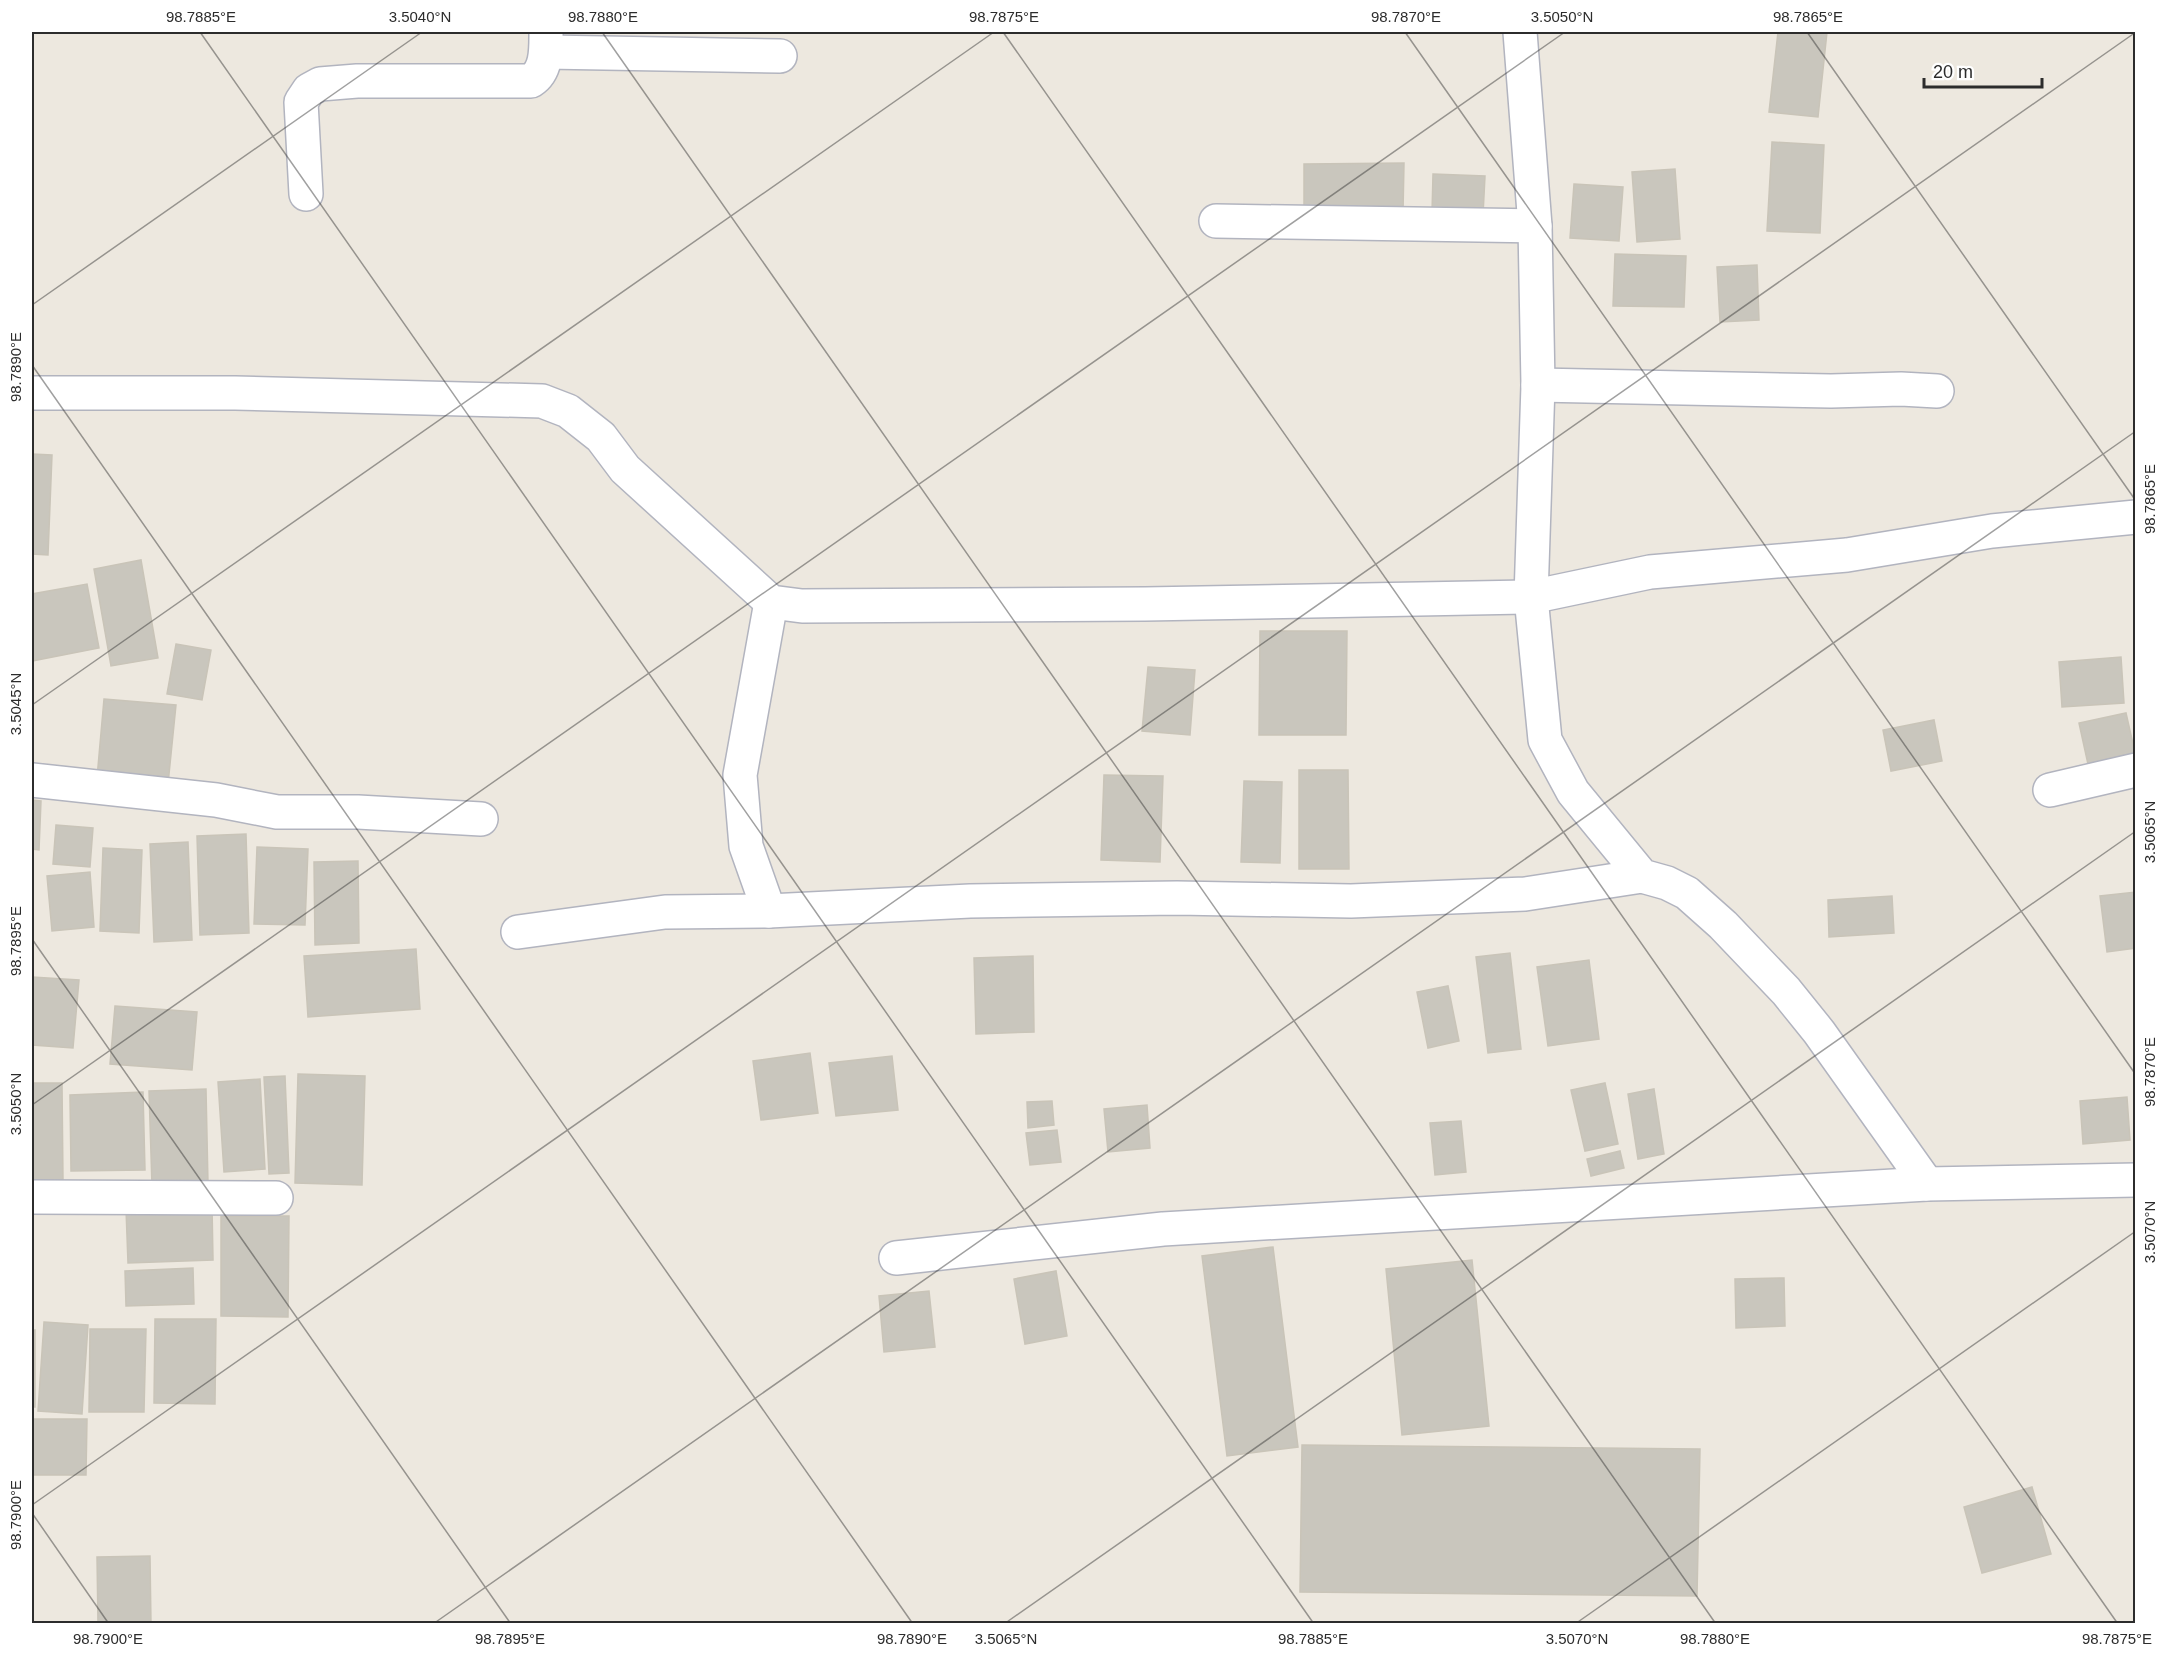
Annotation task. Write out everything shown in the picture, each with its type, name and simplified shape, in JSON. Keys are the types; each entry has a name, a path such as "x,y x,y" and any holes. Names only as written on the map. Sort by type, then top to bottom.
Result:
{"street":[{"path":"1520,32 1535,226 1539,385 1531,597 1545,740 1573,792 1642,876"},
{"path":"306,194 301,102 309,90 320,84 357,81 531,81 542,70 546,42 780,56"},
{"path":"1216,221 1535,226"},
{"path":"1539,385 1937,391"},
{"path":"32,393 235,393 542,401 568,411 601,437 625,469 771,602 802,606 1145,604 1531,597 1650,572 1847,555 1992,531 2136,517"},
{"path":"770,910 746,846 740,775 771,602"},
{"path":"2050,790 2136,770"},
{"path":"32,780 216,800 277,812 358,812 481,819"},
{"path":"518,932 665,912 970,901 1178,898 1351,901 1409,899 1525,894 1642,876 1667,883 1687,893 1723,925 1786,991 1819,1032 1927,1184"},
{"path":"896,1258 1163,1229 1927,1184 2136,1180"},
{"path":"32,1197 276,1198"}],"building":[{"path":"1778,32 1827,32 1818,117 1769,112"},
{"path":"1772,142 1824,145 1820,233 1767,231"},
{"path":"1404,163 1403,212 1304,213 1304,164"},
{"path":"1675,169 1680,239 1637,242 1632,172"},
{"path":"1433,174 1485,176 1483,215 1432,213"},
{"path":"1574,184 1623,187 1619,241 1570,238"},
{"path":"1615,254 1686,256 1684,307 1613,306"},
{"path":"1757,265 1759,320 1720,322 1717,267"},
{"path":"32,454 52,455 48,555 32,554"},
{"path":"141,560 158,658 111,666 94,569"},
{"path":"87,584 99,648 32,661 32,594"},
{"path":"1260,631 1347,631 1346,735 1259,735"},
{"path":"176,644 211,650 202,700 167,694"},
{"path":"2121,657 2124,703 2062,707 2059,662"},
{"path":"1148,667 1195,670 1190,735 1142,731"},
{"path":"104,699 176,705 168,784 97,778"},
{"path":"2126,713 2136,757 2091,778 2079,723"},
{"path":"1934,720 1942,761 1891,771 1883,730"},
{"path":"1299,770 1348,770 1349,869 1299,869"},
{"path":"1104,775 1163,776 1160,862 1101,860"},
{"path":"1244,781 1282,782 1280,863 1241,862"},
{"path":"32,800 41,801 39,850 32,849"},
{"path":"56,825 93,828 90,867 53,864"},
{"path":"246,834 249,933 200,935 197,836"},
{"path":"188,842 192,940 154,942 150,844"},
{"path":"257,847 308,849 305,925 254,924"},
{"path":"103,848 142,850 139,933 100,931"},
{"path":"358,861 359,943 315,945 314,862"},
{"path":"90,872 94,927 52,931 47,876"},
{"path":"2136,892 2136,948 2107,952 2100,896"},
{"path":"1892,896 1894,933 1829,937 1828,900"},
{"path":"416,949 420,1009 308,1017 304,956"},
{"path":"1510,953 1521,1049 1488,1053 1476,957"},
{"path":"1033,956 1034,1032 976,1034 974,958"},
{"path":"1589,960 1599,1039 1548,1046 1537,967"},
{"path":"32,977 79,980 73,1048 32,1045"},
{"path":"1448,986 1459,1041 1428,1048 1417,992"},
{"path":"115,1006 197,1012 192,1070 110,1064"},
{"path":"810,1053 818,1113 761,1120 753,1061"},
{"path":"892,1056 898,1110 836,1116 829,1063"},
{"path":"298,1074 365,1076 362,1185 295,1183"},
{"path":"285,1076 289,1173 269,1174 264,1077"},
{"path":"260,1079 265,1169 224,1172 218,1082"},
{"path":"32,1083 62,1083 63,1180 32,1181"},
{"path":"1605,1083 1618,1144 1585,1151 1571,1090"},
{"path":"206,1089 208,1184 152,1186 149,1091"},
{"path":"1654,1089 1664,1154 1638,1159 1628,1094"},
{"path":"143,1092 145,1170 71,1171 70,1095"},
{"path":"2127,1097 2130,1140 2083,1144 2080,1101"},
{"path":"1052,1101 1054,1125 1028,1128 1027,1102"},
{"path":"1147,1105 1150,1148 1108,1152 1104,1109"},
{"path":"1461,1121 1466,1172 1435,1175 1430,1123"},
{"path":"1057,1130 1061,1162 1030,1165 1026,1133"},
{"path":"1620,1151 1624,1168 1591,1176 1587,1159"},
{"path":"212,1205 213,1260 128,1263 126,1209"},
{"path":"221,1216 289,1216 288,1317 221,1316"},
{"path":"1273,1247 1298,1447 1227,1456 1202,1256"},
{"path":"1472,1260 1489,1426 1402,1435 1386,1269"},
{"path":"193,1268 194,1304 126,1306 125,1271"},
{"path":"1056,1271 1067,1336 1025,1344 1014,1279"},
{"path":"1784,1278 1785,1326 1736,1328 1735,1279"},
{"path":"929,1291 935,1347 884,1352 879,1296"},
{"path":"155,1319 216,1319 215,1404 154,1403"},
{"path":"44,1322 88,1325 82,1414 38,1411"},
{"path":"90,1329 146,1329 144,1412 89,1412"},
{"path":"32,1330 35,1330 35,1407 32,1407"},
{"path":"32,1419 87,1419 86,1475 32,1475"},
{"path":"1302,1445 1700,1449 1697,1596 1300,1592"},
{"path":"2032,1487 2051,1554 1982,1573 1964,1507"},
{"path":"150,1556 151,1624 98,1624 97,1557"}]}
